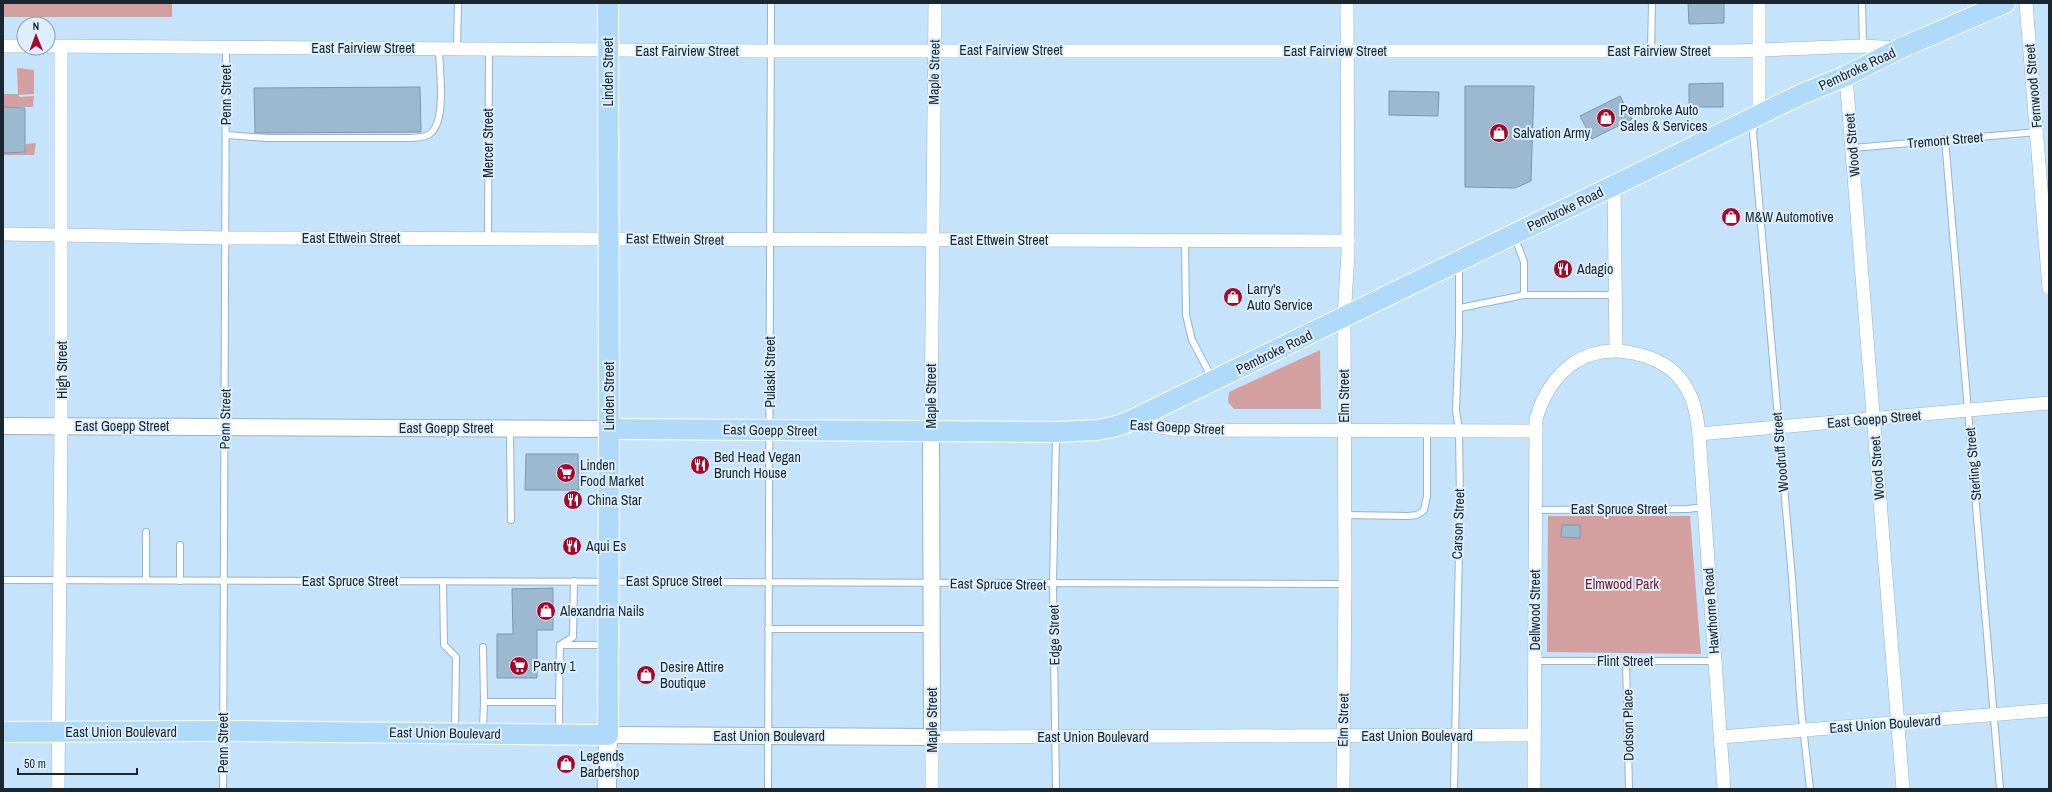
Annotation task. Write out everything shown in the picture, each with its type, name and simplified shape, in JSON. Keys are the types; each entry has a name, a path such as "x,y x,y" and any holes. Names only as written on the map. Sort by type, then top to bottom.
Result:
{"main road":[{"name":"Linden Street","path":"607,789 609,429 608,3"},
{"name":"Pembroke Road","path":"1128,422 1759,115 1846,76 1901,48 2005,3"},
{"name":"East Goepp Street","path":"609,429 1056,432 1113,428 1128,422"},
{"name":"East Union Boulevard","path":"3,732 222,731 608,735"}],"street":[{"name":"Maple Street","path":"932,789 931,432 935,3"},
{"name":"Elm Street","path":"1343,789 1342,736 1345,584 1344,318 1348,241 1347,3"},
{"path":"1759,3 1759,115"},
{"name":"Fernwood Street","path":"2026,3 2049,288"},
{"path":"3,46 16,46"},
{"name":"East Fairview Street","path":"56,47 488,48 770,51 1758,51 1863,46 1901,48"},
{"name":"High Street","path":"58,789 62,236 61,47"},
{"name":"Wood Street","path":"1846,76 1853,148 1903,789"},
{"path":"1614,186 1616,350"},
{"name":"East Ettwein Street","path":"3,234 227,238 1348,241"},
{"name":"Dellwood Street","path":"1534,789 1536,661 1536,431 1539,409 1544,396 1556,378 1578,360 1592,354 1616,350"},
{"name":"Hawthorne Road","path":"1616,350 1654,358 1665,364 1686,386 1695,406 1699,434 1724,789"},
{"name":"East Goepp Street","path":"1699,434 2049,403"},
{"name":"East Goepp Street","path":"1128,422 1179,430 1536,431"},
{"name":"East Goepp Street","path":"3,426 609,429"},
{"name":"East Union Boulevard","path":"1721,737 1897,724 2049,710"},
{"name":"East Union Boulevard","path":"608,735 1055,737 1534,735"}],"lane":[{"path":"457,48 458,3"},
{"name":"Pulaski Street","path":"768,789 771,3"},
{"path":"1651,51 1652,3"},
{"path":"1862,3 1863,46"},
{"name":"Penn Street","path":"223,789 223,581 227,238 226,48"},
{"name":"Mercer Street","path":"488,48 488,238"},
{"path":"226,135 267,138 399,138 428,135 435,129 439,120 441,108 438,49"},
{"name":"Woodruff Street","path":"1759,115 1753,132 1792,578 1801,709 1805,730 1810,789"},
{"name":"Tremont Street","path":"1853,148 2037,132"},
{"name":"Sterling Street","path":"1945,139 1995,715 2000,789"},
{"path":"1513,234 1524,262 1524,295"},
{"path":"1185,241 1186,315 1192,340 1214,381"},
{"name":"Carson Street","path":"1454,789 1460,502 1459,431 1456,410 1460,308 1459,260"},
{"path":"1460,308 1524,295 1616,295"},
{"path":"510,428 511,520"},
{"path":"1345,515 1408,516 1417,515 1424,510 1427,496 1427,431"},
{"name":"Edge Street","path":"1056,432 1053,584 1056,789"},
{"name":"East Spruce Street","path":"1535,510 1688,509 1704,506"},
{"path":"146,532 146,580"},
{"path":"180,545 180,581"},
{"name":"East Spruce Street","path":"3,580 1345,584"},
{"path":"443,581 444,645 456,657 455,733"},
{"path":"560,645 573,637 574,581"},
{"path":"768,629 932,629"},
{"path":"560,645 608,644"},
{"path":"559,735 560,645"},
{"path":"483,647 483,734"},
{"name":"Flint Street","path":"1536,661 1715,660"},
{"name":"Dodson Place","path":"1626,661 1629,789"},
{"path":"484,702 559,702"}],"green space":[{"path":"3,3 172,3 172,17 3,17"},
{"path":"17,68 34,70 34,94 18,95 20,97 34,96 33,107 3,107 3,94 18,94"},
{"path":"36,143 34,155 3,155 3,153 25,152 26,144"},
{"path":"1320,350 1321,409 1234,409 1228,402 1229,392"},
{"name":"Elmwood Park","path":"1548,516 1690,516 1701,654 1547,652"}],"building":[{"path":"1688,3 1724,3 1724,23 1689,24"},
{"path":"1723,83 1723,107 1689,107 1689,84"},
{"name":"Salvation Army","path":"1465,86 1534,86 1531,181 1515,188 1465,187"},
{"path":"420,87 421,132 255,133 254,88"},
{"path":"1389,91 1439,92 1438,116 1389,115"},
{"name":"Pembroke Auto Sales & Services","path":"1620,96 1632,119 1592,139 1580,116"},
{"path":"3,107 25,108 25,152 3,153"},
{"path":"526,454 578,454 579,490 525,490"},
{"path":"1562,525 1580,525 1580,538 1561,537"},
{"path":"553,588 553,630 537,630 537,678 497,678 497,634 513,634 512,589"}],"place":[{"name":"Pembroke Auto Sales & Services","path":"1606,118"},
{"name":"Salvation Army","path":"1499,133"},
{"name":"M&W Automotive","path":"1731,217"},
{"name":"Adagio","path":"1563,269"},
{"name":"Larry's Auto Service","path":"1233,297"},
{"name":"Bed Head Vegan Brunch House","path":"700,465"},
{"name":"Linden Food Market","path":"566,473"},
{"name":"China Star","path":"573,500"},
{"name":"Aqui Es","path":"572,546"},
{"name":"Alexandria Nails","path":"546,611"},
{"name":"Pantry 1","path":"519,666"},
{"name":"Desire Attire Boutique","path":"646,675"},
{"name":"Legends Barbershop","path":"566,764"}]}
